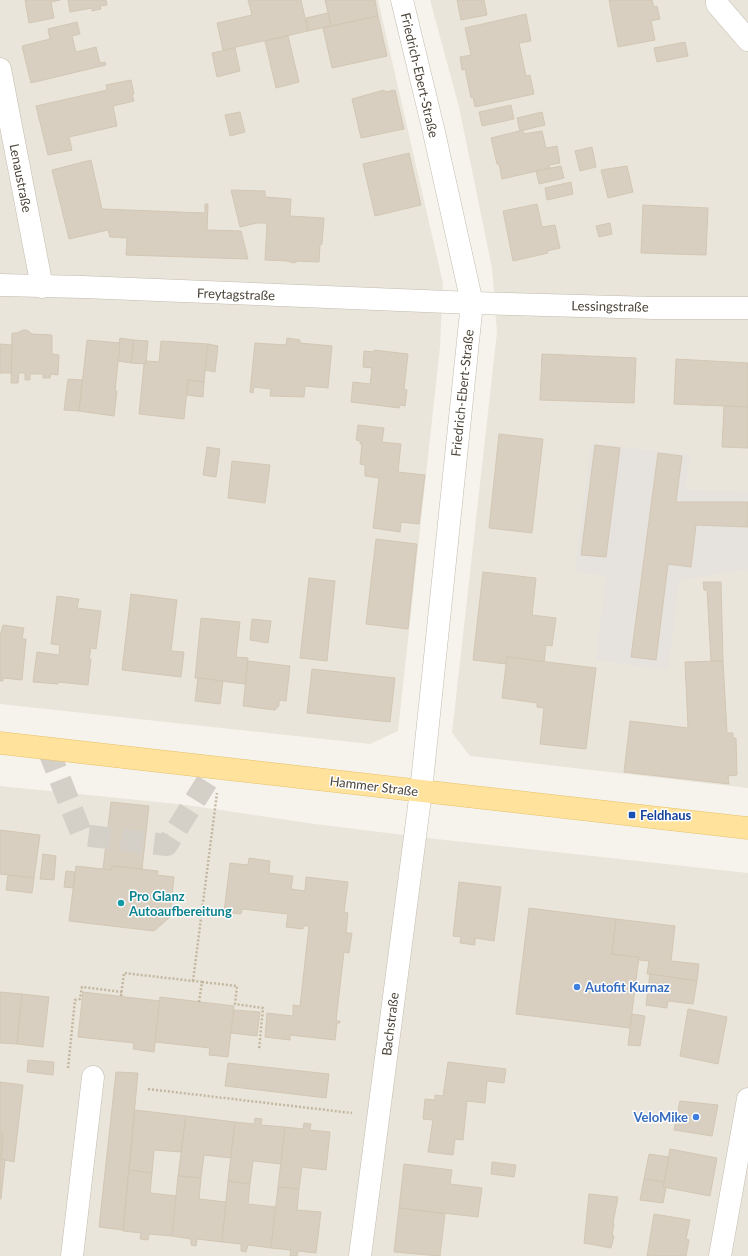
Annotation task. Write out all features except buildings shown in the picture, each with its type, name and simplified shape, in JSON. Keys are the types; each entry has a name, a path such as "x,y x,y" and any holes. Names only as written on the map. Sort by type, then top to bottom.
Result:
{"main road":[{"name":"Hammer Straße","path":"0,744 748,828"}],"street":[{"name":"Friedrich-Ebert-Straße","path":"402,0 433,128 472,303 421,791"},
{"path":"717,0 717,4 748,40"},
{"name":"Lenaustraße","path":"0,69 42,287"},
{"name":"Freytagstraße","path":"0,286 83,287 472,303"},
{"name":"Lessingstraße","path":"472,303 654,308 748,308"},
{"name":"Bachstraße","path":"360,1256 421,791"},
{"path":"72,1256 92,1080"},
{"path":"720,1256 748,1099"}],"path":[{"path":"193,981 220,768"},
{"path":"121,996 124,973 237,986 235,1004 263,1008 259,1050"},
{"path":"200,1002 202,982"},
{"path":"92,1080 67,1071 75,1000 80,999 82,987 122,992"},
{"path":"148,1089 378,1116"}],"shaded area":[{"path":"0,0 378,0 443,283 440,347 398,731 370,744 0,704"},
{"path":"430,0 748,0 748,788 470,756 452,733 497,332 492,268 459,107"},
{"path":"591,443 690,455 685,490 748,491 748,569 679,580 668,670 596,660 606,576 575,572"},
{"path":"0,786 187,805 315,824 436,839 748,873 748,1256 0,1256"}],"tunnel":[{"path":"48,749 82,835 167,845 216,767"}],"place":[{"name":"Feldhaus","path":"632,815"},
{"name":"Pro Glanz Autoaufbereitung","path":"121,903"},
{"name":"Autofit Kurnaz","path":"577,987"},
{"name":"VeloMike","path":"696,1117"}]}
